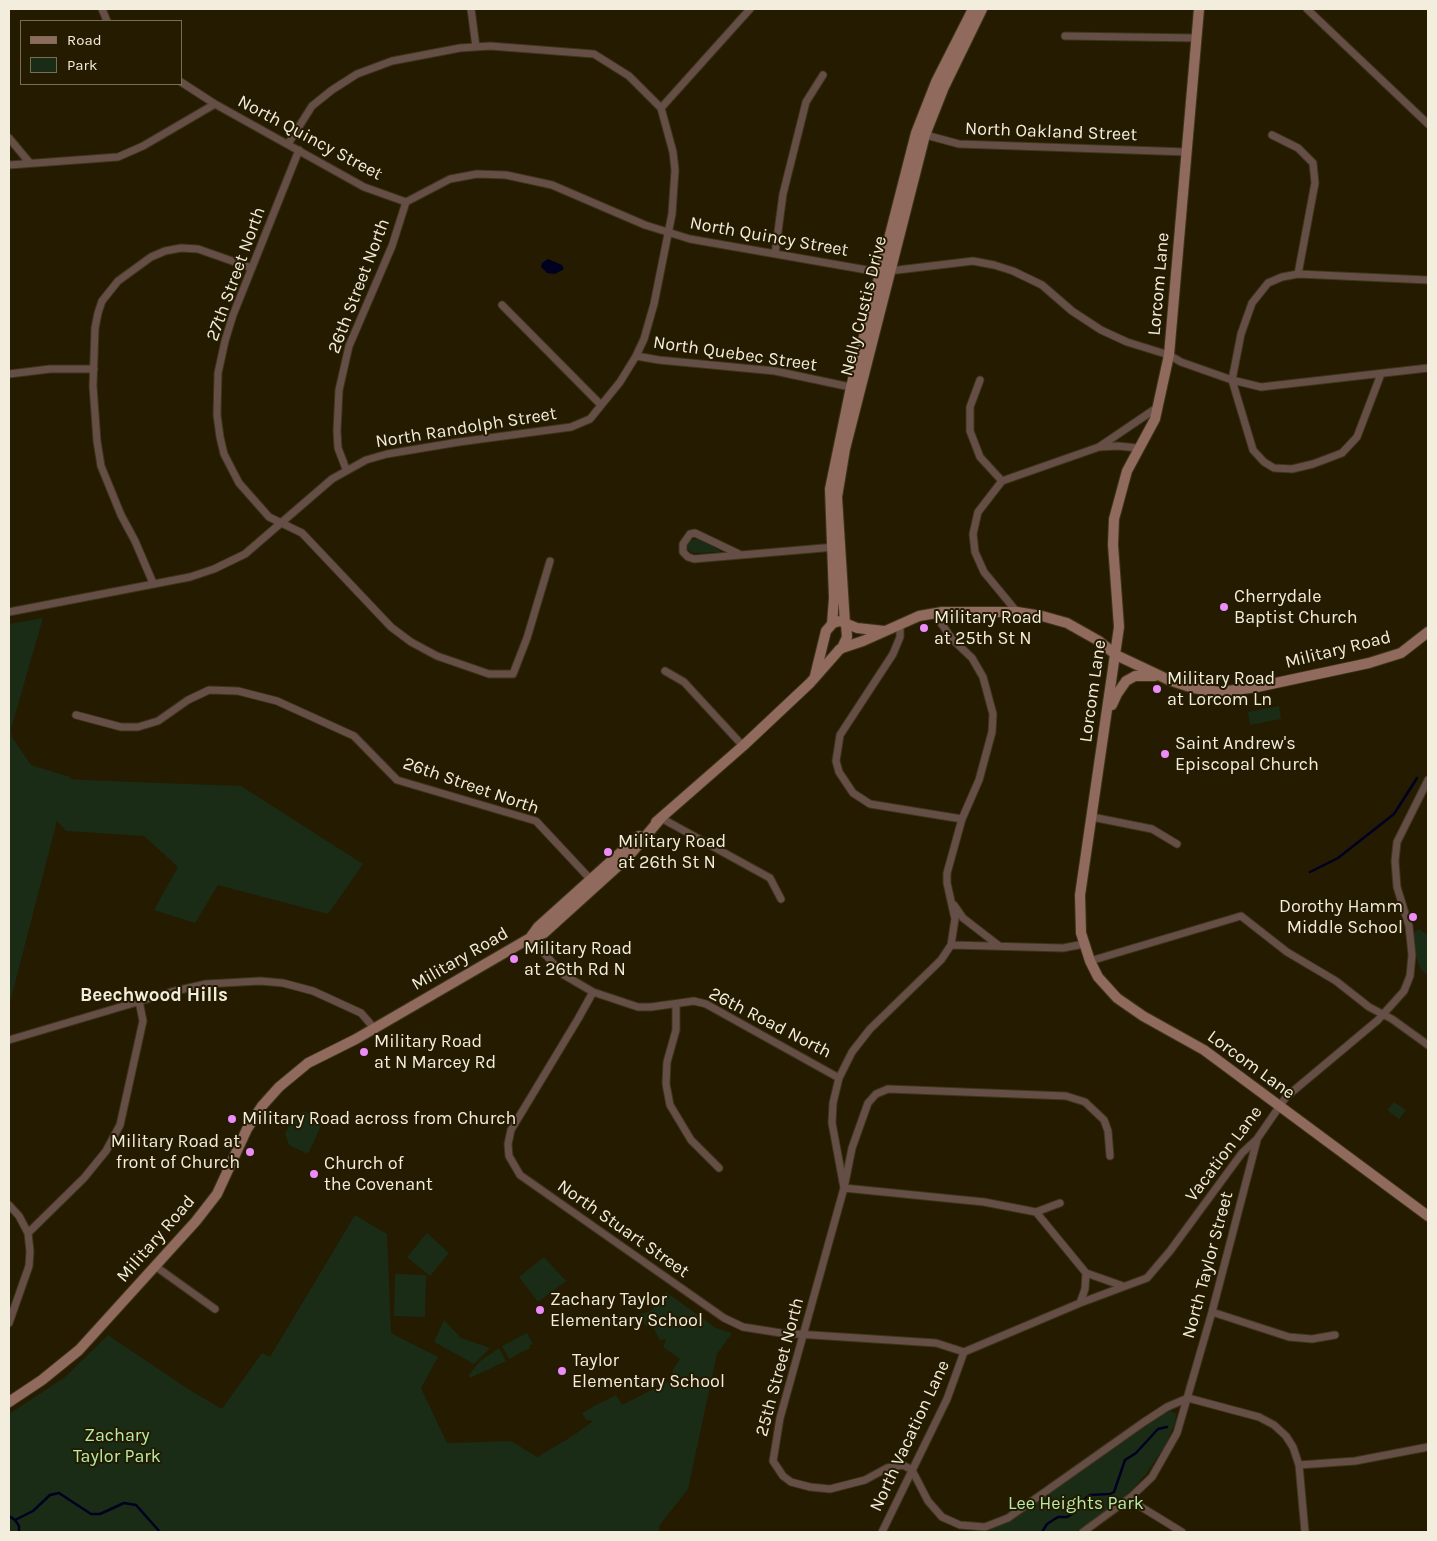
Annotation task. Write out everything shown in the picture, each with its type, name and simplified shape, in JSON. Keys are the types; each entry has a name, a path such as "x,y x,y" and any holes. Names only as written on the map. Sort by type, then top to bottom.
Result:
{"street":[{"path":"471,9 476,47"},
{"path":"661,108 750,9"},
{"name":"Nelly Custis Drive","path":"845,624 830,506 836,473 884,270 932,89 972,9"},
{"name":"Nelly Custis Drive","path":"920,134 982,9"},
{"name":"Lorcom Lane","path":"1199,9 1169,355 1159,406 1153,423 1127,471 1114,519 1113,545 1119,627 1080,895 1080,922 1084,944 1090,961 1106,987 1129,1008 1196,1045 1428,1216"},
{"path":"1307,9 1428,124"},
{"path":"1066,36 1196,38"},
{"path":"288,144 312,106 332,90 356,74 392,61 476,47 547,49 594,54 629,76 661,108 673,152 675,170 669,234 652,313 644,339 620,382 602,406 502,305"},
{"path":"775,254 783,194 806,102 823,76"},
{"name":"North Quincy Street","path":"182,83 215,104 300,150 364,188 406,202 450,179 477,174 506,175 552,185 669,234 775,254 884,270 951,262 973,261 994,265 1013,271 1042,285 1072,311 1101,330 1127,342 1169,355 1181,362 1232,380 1261,387 1428,368"},
{"path":"9,165 29,162 118,157 143,146 215,104"},
{"name":"North Oakland Street","path":"920,134 959,144 1187,152"},
{"path":"1272,135 1298,148 1313,163 1315,183 1298,274"},
{"path":"9,138 29,162"},
{"name":"27th Street North","path":"300,150 252,268 225,341 218,373 217,415 224,454 239,483 264,512 280,523 302,533 391,627 411,642 453,663 489,674 513,674 527,638 550,561"},
{"name":"26th Street North","path":"346,469 338,448 339,390 350,346 392,246 406,202"},
{"path":"153,583 135,541 121,515 102,466 97,441 94,369 95,328 102,301 118,281 137,266 165,251 191,248 252,268"},
{"path":"1381,374 1357,437 1342,453 1314,464 1292,469 1274,468 1264,462 1253,450 1232,380 1241,334 1252,303 1268,283 1282,277 1298,274 1428,280"},
{"name":"North Quebec Street","path":"636,356 774,371 855,388"},
{"path":"9,374 50,368 94,369"},
{"path":"980,380 970,407 970,431 980,457 1002,481"},
{"name":"North Randolph Street","path":"9,612 190,577 232,561 252,549 280,523 346,469 387,454 515,433 576,426 590,419 602,406"},
{"path":"1017,612 984,572 975,552 973,534 978,512 1002,481 1099,447 1159,406"},
{"path":"1099,447 1138,448"},
{"path":"739,554 695,533 690,534 683,544 684,552 691,558 722,558 739,554 836,547"},
{"name":"Nelly Custis Drive","path":"832,624 836,547"},
{"name":"Military Road","path":"9,1402 42,1380 79,1350 217,1194 247,1129 262,1106 279,1087 308,1064 530,938 544,933 593,883 628,857 661,818 743,746 815,677 841,649 864,641 900,623 934,613 968,611 1017,612 1067,623 1099,641 1116,655 1169,680 1193,688 1220,692 1256,687 1369,663 1400,652 1428,632"},
{"path":"934,613 952,639 978,666 990,695 993,714 989,750 962,819 947,873 947,883 953,904 954,919 951,945 1063,948 1084,944"},
{"path":"815,677 826,631 832,624 837,621 884,631"},
{"path":"900,623 900,637 893,654 840,735 836,761 839,772 853,793 870,804 962,819"},
{"path":"825,640 829,648 841,649 847,637 845,624"},
{"path":"665,672 684,682 743,746"},
{"path":"1106,722 1117,694 1126,681 1135,676 1146,674 1169,680"},
{"name":"26th Street North","path":"76,715 122,727 138,727 158,721 188,700 209,690 238,691 277,701 354,736 397,780 536,822 593,883"},
{"name":"Vacation Lane","path":"964,1352 1080,1303 1147,1278 1170,1251 1242,1154 1257,1139 1278,1106 1290,1092 1384,1015 1404,991 1410,976 1412,954 1409,926 1397,887 1395,861 1397,842 1428,780"},
{"path":"1092,817 1152,829 1177,844"},
{"path":"661,818 770,878 781,898"},
{"path":"953,904 964,918 998,945"},
{"path":"1090,961 1241,916 1288,952 1336,980 1369,1007 1428,1045"},
{"name":"26th Road North","path":"530,938 564,975 593,992 638,1007 676,1005 694,1001 717,1008 839,1078"},
{"name":"25th Street North","path":"844,1188 832,1123 833,1103 839,1078 852,1052 870,1029 941,960 951,945"},
{"path":"9,1040 139,1001 206,984 260,980 283,983 314,991 361,1013 374,1028"},
{"name":"North Stuart Street","path":"593,992 511,1130 508,1144 509,1156 520,1175 724,1318 743,1327 759,1330 936,1343 964,1352"},
{"path":"28,1232 84,1178 106,1151 120,1125 143,1021 139,1001"},
{"path":"676,1005 676,1030 667,1062 666,1084 670,1105 691,1140 719,1168"},
{"name":"25th Street North","path":"912,1470 903,1465 895,1465 865,1480 830,1489 800,1486 783,1476 773,1461 774,1446 844,1188 852,1148 868,1103 876,1094 888,1089 1066,1096 1084,1102 1104,1120 1108,1131 1110,1156"},
{"name":"North Taylor Street","path":"1083,1532 1131,1497 1152,1477 1177,1433 1212,1312 1257,1139"},
{"path":"844,1188 984,1202 1036,1212 1060,1203"},
{"path":"9,1204 20,1216 28,1232 29,1266 9,1323"},
{"path":"1036,1212 1086,1273 1123,1286"},
{"path":"155,1266 215,1310"},
{"path":"1080,1303 1085,1289 1086,1273"},
{"path":"1212,1312 1289,1337 1312,1339 1335,1335"},
{"name":"North Vacation Lane","path":"882,1532 946,1399 964,1352"},
{"path":"912,1470 928,1501 942,1517 955,1524 967,1527 991,1525 1008,1518 1167,1407 1188,1398 1267,1420 1286,1436 1293,1447 1299,1465 1305,1532"},
{"path":"1299,1465 1355,1461 1428,1447"},
{"path":"1131,1497 1138,1505 1182,1532"}],"green space":[{"path":"698,539 720,552 692,553 688,549 687,544 691,540"},
{"path":"43,618 11,729 12,737 31,765 70,777 70,779 241,786 363,864 328,914 218,885 195,923 154,910 178,867 144,836 66,831 57,821 9,1006 9,624"},
{"path":"1279,706 1281,719 1250,725 1248,712"},
{"path":"1419,929 1428,935 1428,975 1421,970 1417,960 1413,933"},
{"path":"1394,1102 1406,1110 1399,1119 1387,1110"},
{"path":"304,1111 318,1118 321,1126 309,1152 306,1153 289,1145 285,1134 292,1120"},
{"name":"Zachary Taylor Park","path":"355,1215 387,1234 391,1333 438,1357 421,1388 447,1443 511,1441 537,1457 571,1437 593,1421 586,1420 582,1413 594,1406 616,1395 622,1405 675,1378 672,1371 680,1359 663,1347 666,1339 660,1340 651,1324 646,1326 640,1314 651,1311 666,1292 716,1328 732,1333 717,1354 688,1489 659,1526 659,1532 9,1532 9,1414 65,1377 108,1335 188,1389 222,1409 262,1353 270,1357"},
{"path":"427,1233 449,1253 430,1276 407,1257"},
{"path":"544,1257 566,1281 538,1302 519,1277"},
{"path":"395,1274 426,1275 425,1317 394,1316"},
{"path":"444,1320 461,1338 490,1348 474,1364 434,1342"},
{"path":"527,1333 533,1344 529,1346 530,1348 509,1359 502,1346"},
{"path":"499,1348 506,1361 470,1378 469,1375 479,1362"},
{"name":"Lee Heights Park","path":"1169,1410 1176,1414 1175,1423 1165,1446 1146,1474 1126,1496 1076,1532 979,1532 993,1529 1011,1521"}],"water":[{"path":"548,259 562,265 564,269 555,274 547,273 541,267 542,263"}],"waterway":[{"path":"1310,872 1338,858 1394,814 1417,778"},
{"path":"1042,1532 1047,1524 1058,1517 1067,1517 1074,1513 1083,1500 1090,1495 1114,1492 1125,1460 1136,1453 1158,1429 1167,1427"},
{"path":"15,1520 33,1511 50,1495 59,1493 91,1514 100,1514 124,1503 136,1505 160,1532"},
{"path":"9,1516 19,1526 19,1532"}],"place":[{"name":"Cherrydale Baptist Church","path":"1224,607"},
{"name":"Military Road at 25th St N","path":"924,628"},
{"name":"Military Road at Lorcom Ln","path":"1157,689"},
{"name":"Saint Andrew's Episcopal Church","path":"1165,754"},
{"name":"Military Road at 26th St N","path":"608,852"},
{"name":"Dorothy Hamm Middle School","path":"1413,917"},
{"name":"Military Road at 26th Rd N","path":"514,959"},
{"name":"Military Road at N Marcey Rd","path":"364,1052"},
{"name":"Military Road across from Church","path":"232,1119"},
{"name":"Military Road at front of Church","path":"250,1152"},
{"name":"Church of the Covenant","path":"314,1174"},
{"name":"Zachary Taylor Elementary School","path":"540,1310"},
{"name":"Taylor Elementary School","path":"562,1371"}],"district":[{"name":"Beechwood Hills","path":"154,996"}]}
